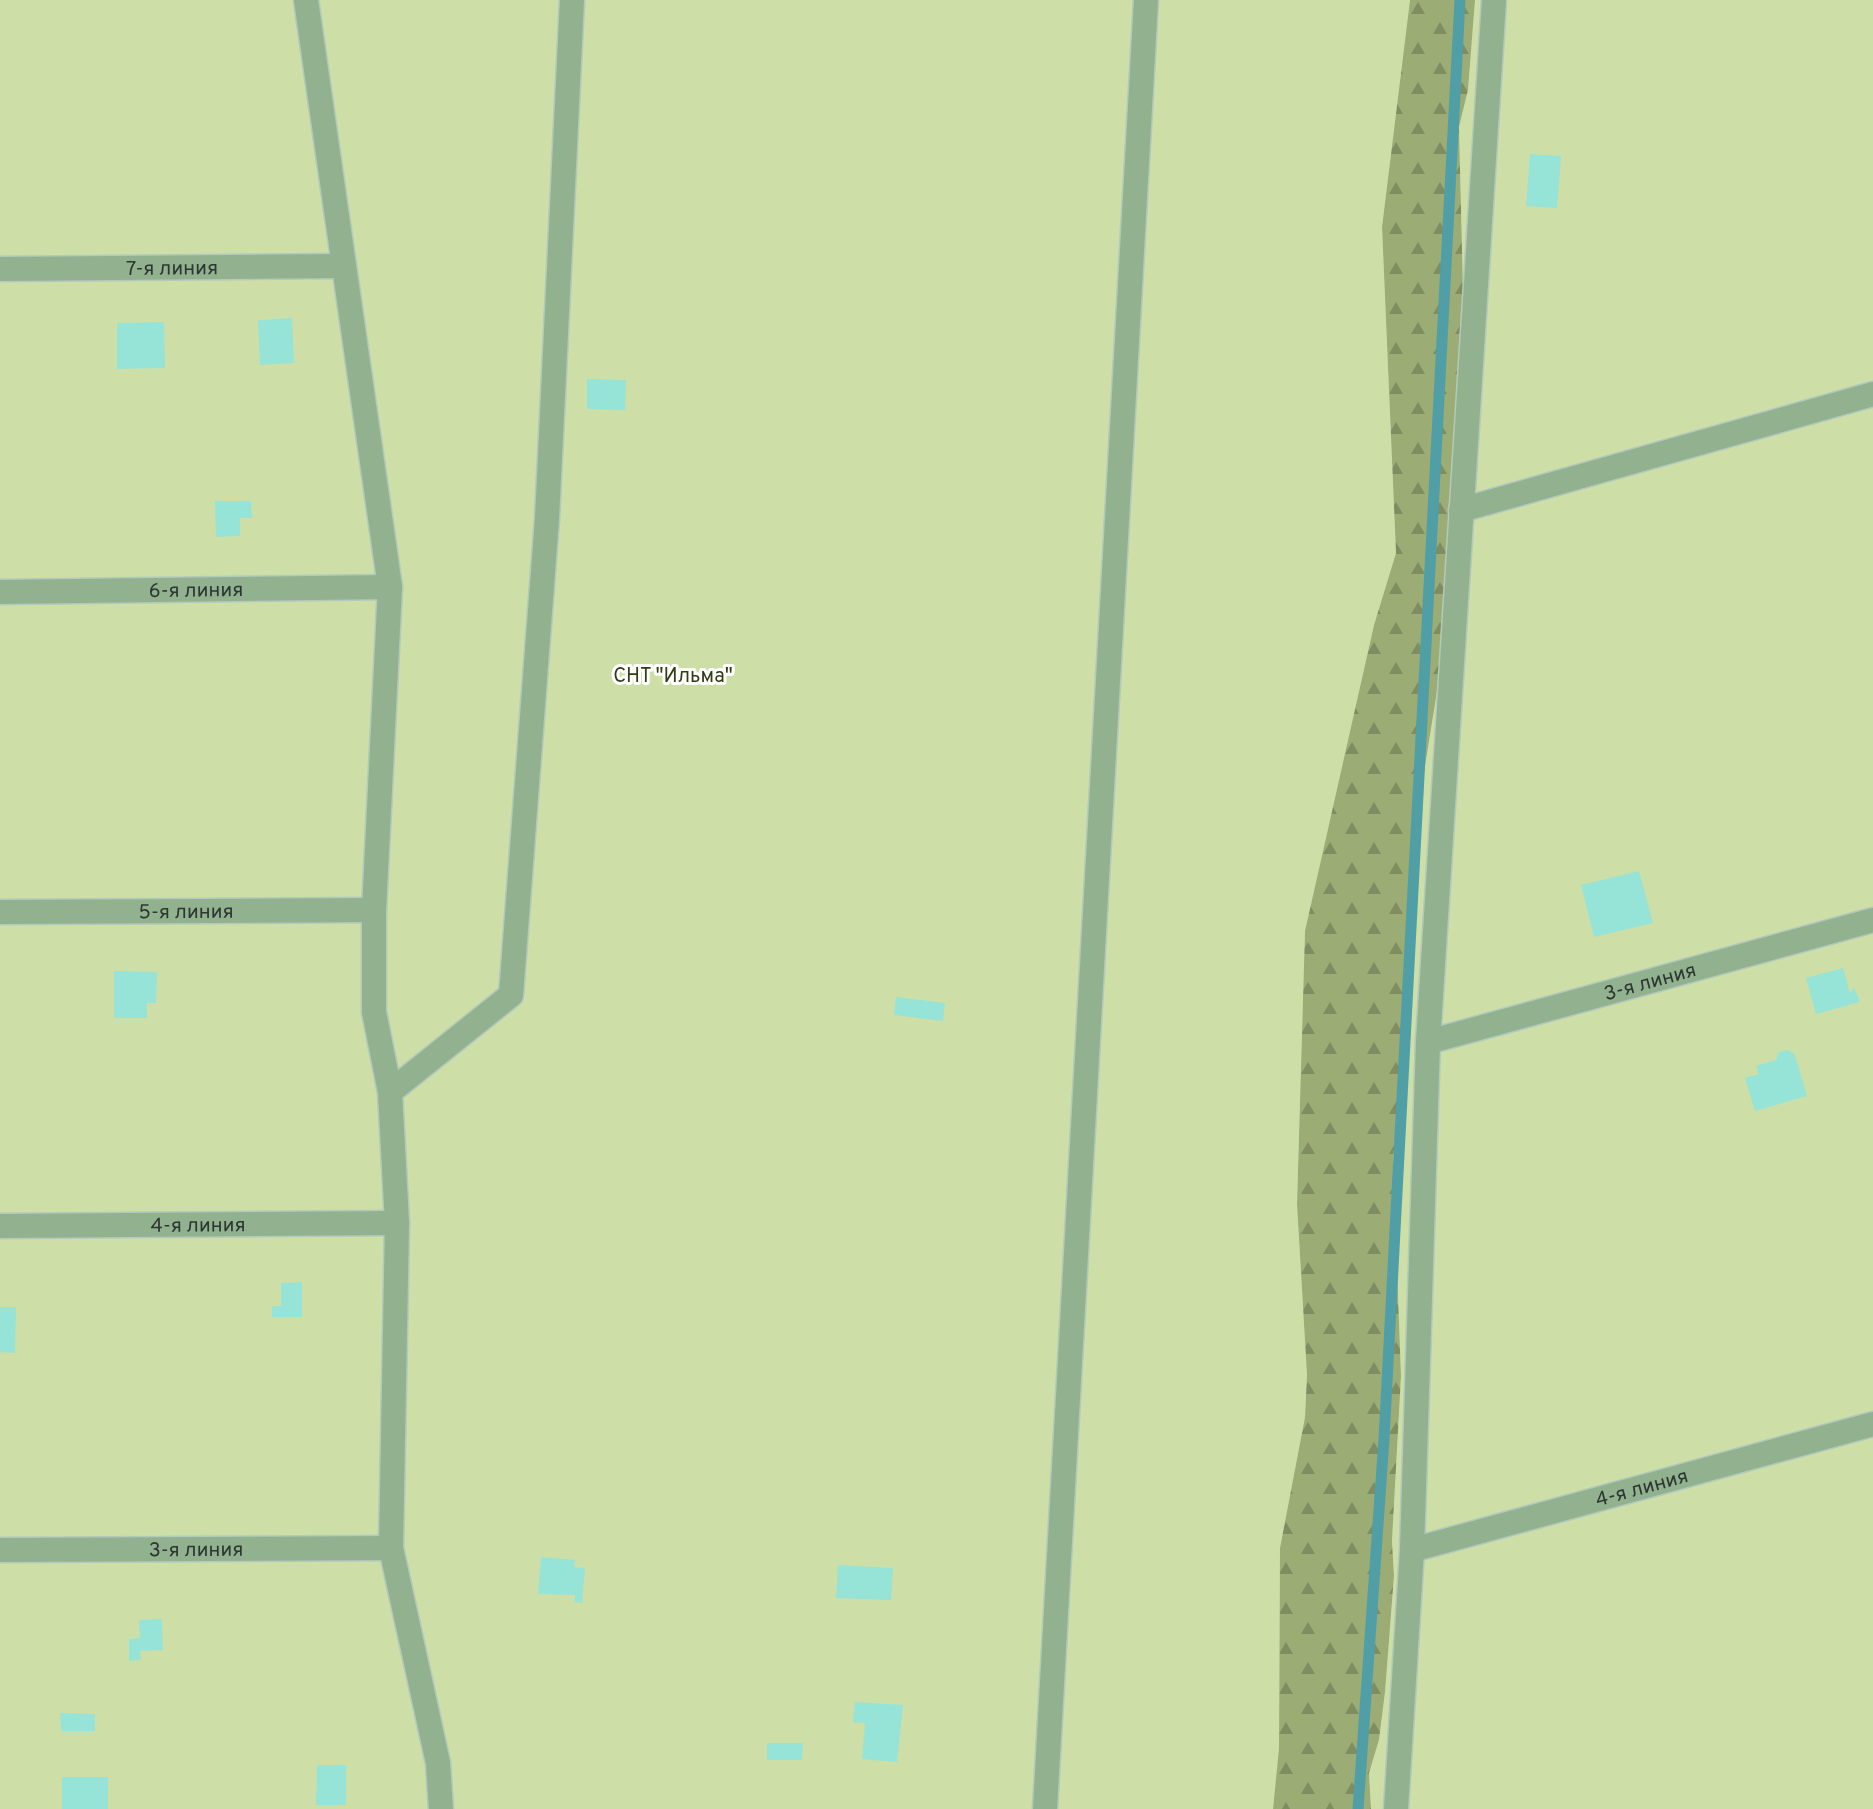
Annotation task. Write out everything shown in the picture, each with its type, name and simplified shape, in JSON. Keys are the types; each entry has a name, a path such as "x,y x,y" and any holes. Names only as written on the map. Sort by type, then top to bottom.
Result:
{"street":[{"path":"306,0 390,587 374,910 374,1012 390,1092 397,1223 391,1548 438,1763 441,1809"},
{"path":"390,1092 511,995 547,519 572,0"},
{"path":"1045,1809 1146,0"},
{"path":"1396,1809 1412,1550 1428,1042 1494,0"},
{"name":"7-я линия","path":"0,269 343,266"},
{"path":"1461,510 1873,394"},
{"name":"6-я линия","path":"0,592 390,587"},
{"name":"5-я линия","path":"0,912 374,910"},
{"name":"3-я линия","path":"1428,1042 1873,920"},
{"name":"4-я линия","path":"0,1226 397,1223"},
{"name":"4-я линия","path":"1412,1550 1873,1424"},
{"name":"3-я линия","path":"0,1550 391,1548"}],"green space":[{"name":"СНТ \"Ильма\"","path":"0,0 1410,0 1382,227 1396,553 1374,625 1305,932 1297,1204 1307,1375 1305,1417 1280,1548 1279,1748 1273,1809 0,1809"},
{"path":"1410,0 1475,0 1468,90 1459,127 1463,289 1450,591 1441,629 1440,673 1411,853 1410,1011 1393,1159 1401,1376 1392,1541 1394,1576 1379,1740 1369,1773 1371,1809 1273,1809 1279,1748 1280,1548 1305,1417 1307,1375 1297,1204 1305,931 1374,625 1396,553 1382,227"},
{"path":"1475,0 1873,0 1873,1809 1371,1809 1369,1773 1379,1740 1394,1576 1392,1541 1401,1376 1393,1159 1410,1011 1411,853 1440,673 1441,629 1450,591 1463,289 1459,127 1468,90"}],"building":[{"path":"1530,154 1561,156 1557,208 1526,206"},
{"path":"292,318 294,363 260,365 258,320"},
{"path":"164,322 165,368 117,369 117,323"},
{"path":"587,379 626,380 625,410 587,409"},
{"path":"215,501 251,501 252,518 240,518 240,536 216,537"},
{"path":"1639,871 1653,923 1594,937 1581,885"},
{"path":"1843,968 1850,994 1854,987 1860,1002 1816,1014 1806,978"},
{"path":"114,971 157,972 156,1003 147,1003 147,1018 114,1018"},
{"path":"896,997 945,1003 943,1021 894,1015"},
{"path":"1788,1050 1795,1055 1807,1096 1755,1111 1745,1078 1759,1074 1756,1066 1776,1060 1779,1052"},
{"path":"302,1282 302,1317 272,1317 272,1306 281,1306 281,1283"},
{"path":"0,1307 16,1307 15,1353 0,1352"},
{"path":"541,1557 575,1560 574,1567 585,1568 582,1603 575,1602 575,1595 538,1594"},
{"path":"838,1565 893,1568 891,1600 836,1598"},
{"path":"162,1619 163,1650 140,1651 141,1660 129,1661 129,1639 140,1638 139,1620"},
{"path":"855,1702 903,1705 897,1762 862,1759 865,1723 853,1722"},
{"path":"60,1713 95,1714 95,1731 61,1731"},
{"path":"767,1743 803,1743 802,1760 767,1760"},
{"path":"317,1765 346,1765 346,1805 316,1805"},
{"path":"62,1777 108,1777 108,1809 62,1809"}],"waterway":[{"path":"1358,1809 1384,1439 1460,0"}]}
